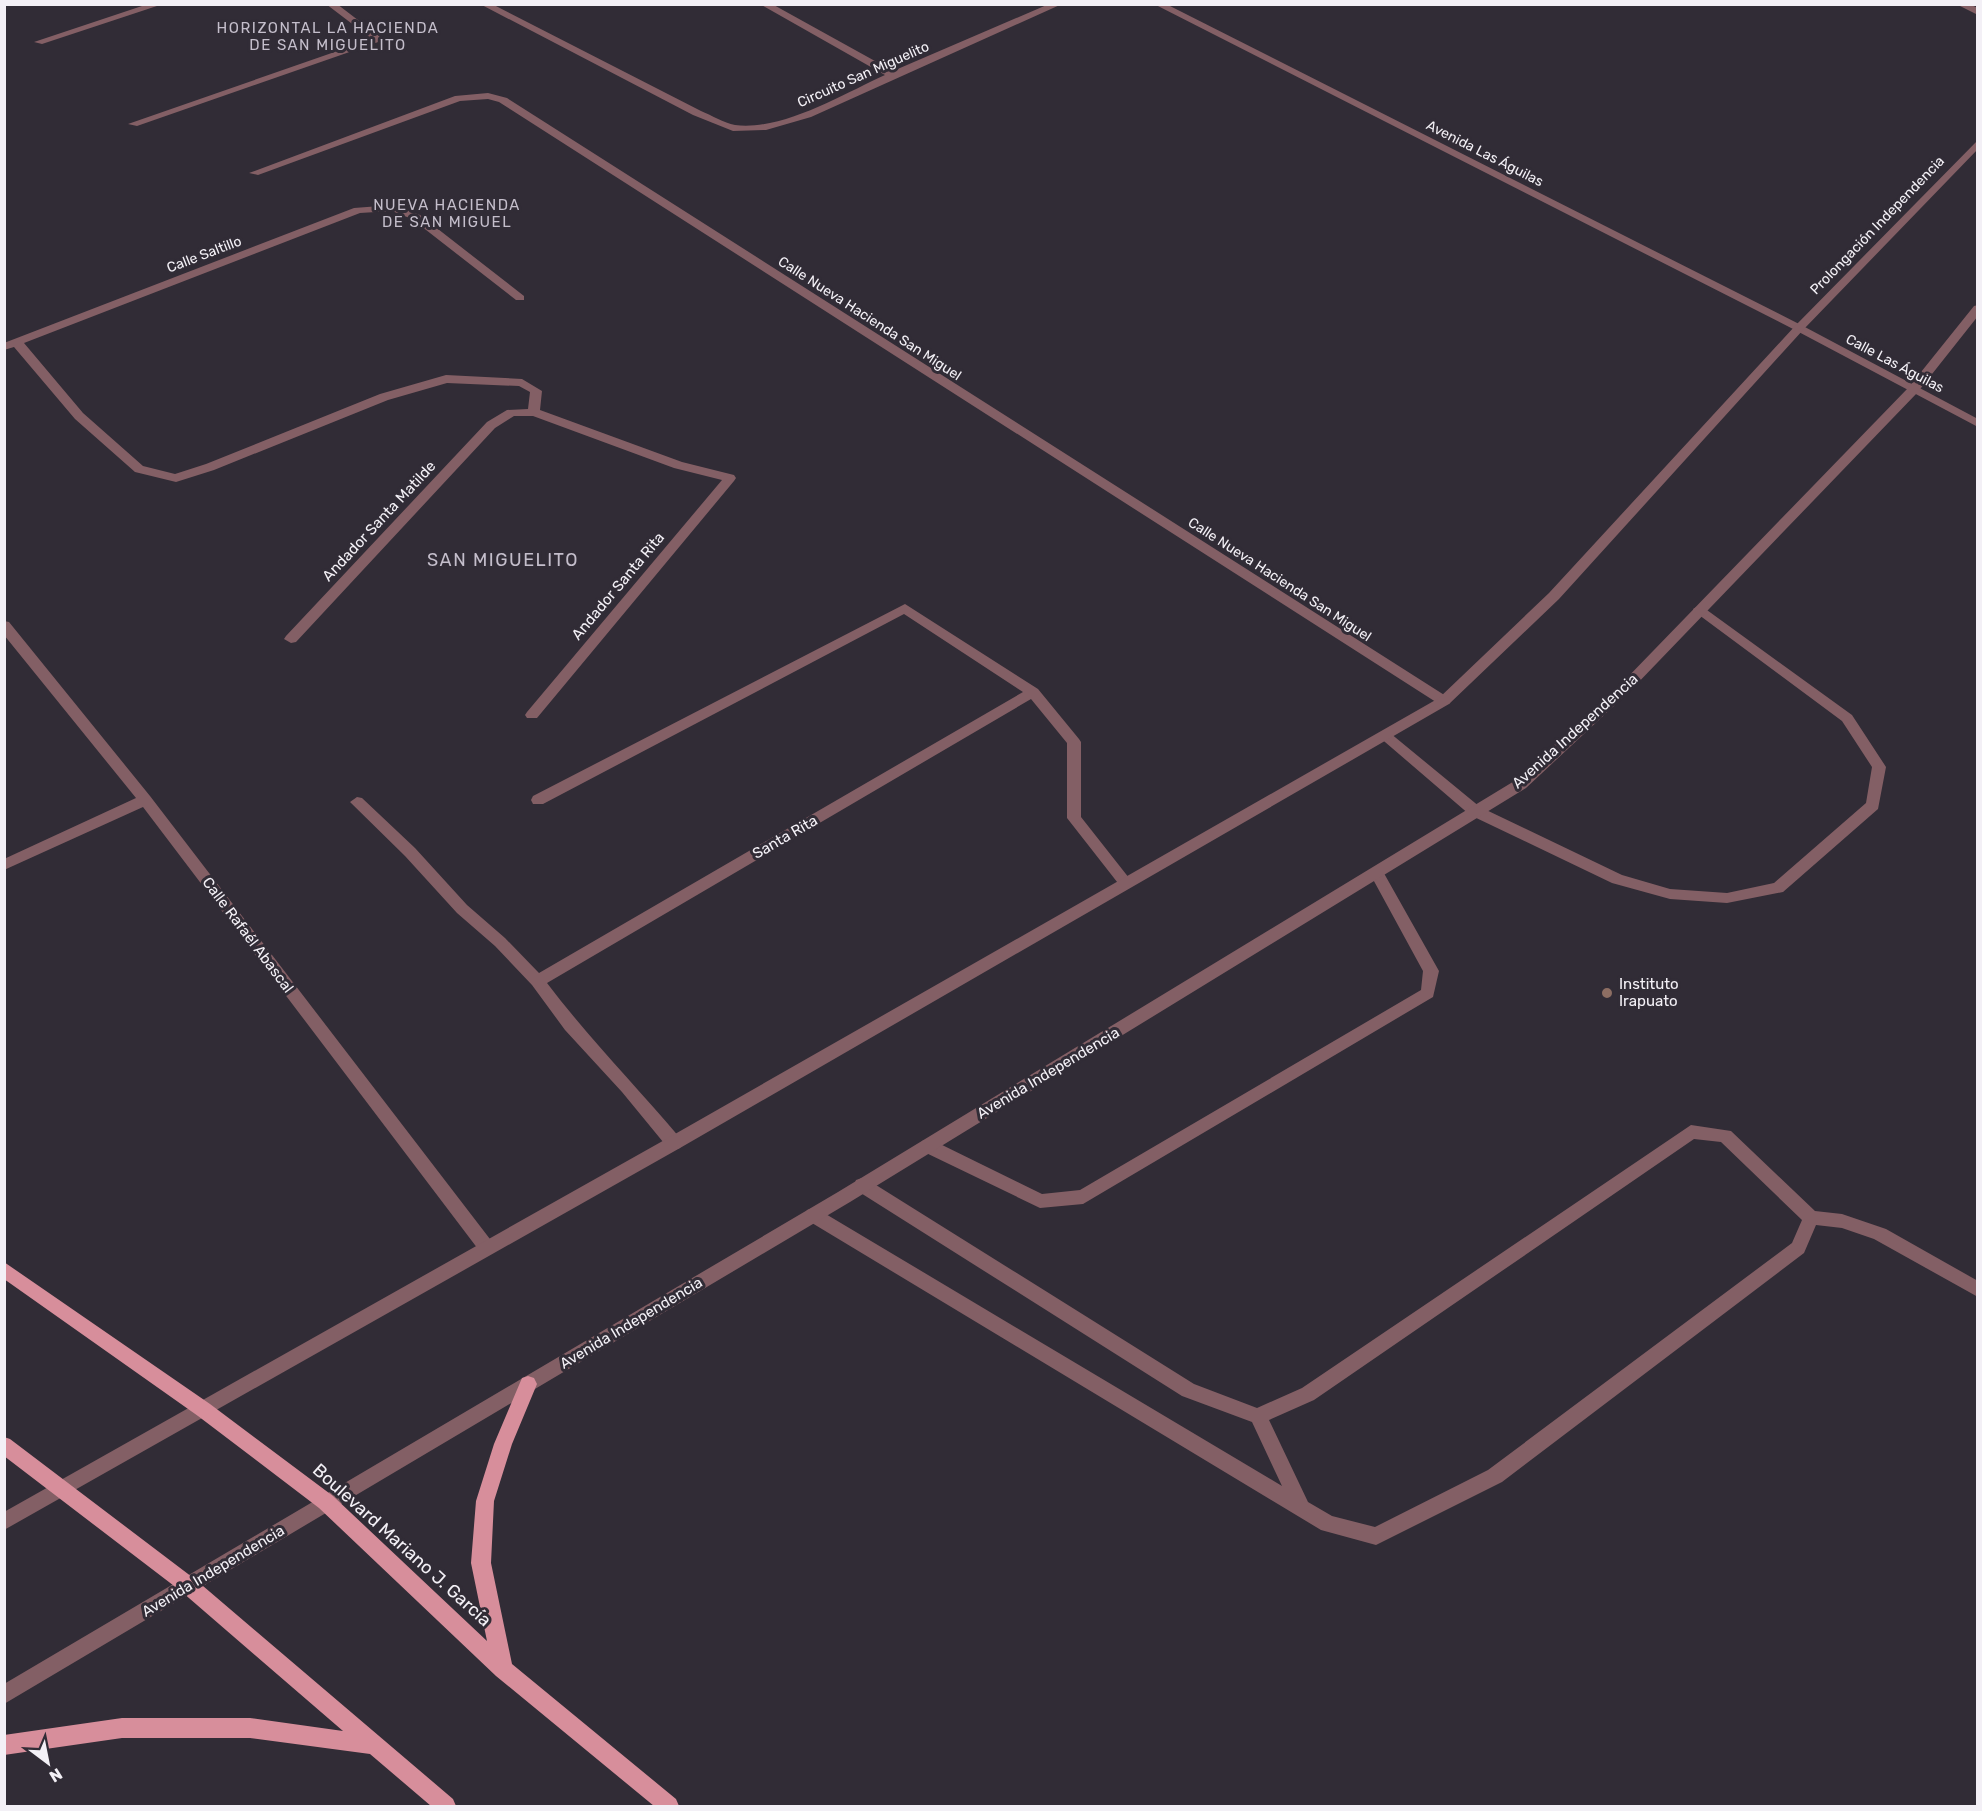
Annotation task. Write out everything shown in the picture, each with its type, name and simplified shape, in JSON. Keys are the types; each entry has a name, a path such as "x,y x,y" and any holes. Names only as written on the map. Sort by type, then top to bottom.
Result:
{"main road":[{"name":"Boulevard Mariano J. García","path":"4,1269 204,1410 326,1502 503,1669 669,1806"},
{"path":"503,1669 481,1563 485,1501 502,1444 528,1384"},
{"path":"4,1445 189,1586 446,1806"},
{"path":"4,1745 122,1728 250,1728 374,1745"}],"street":[{"path":"39,42 159,4"},
{"path":"133,124 379,40 330,4"},
{"name":"Circuito San Miguelito","path":"484,4 697,113 733,128 766,127 807,115 1058,4"},
{"path":"764,4 893,75"},
{"name":"Avenida Las Águilas","path":"1158,4 1799,328"},
{"path":"1960,4 1977,12"},
{"name":"Calle Nueva Hacienda San Miguel","path":"254,173 459,98 488,96 503,100 1444,701"},
{"name":"Prolongación Independencia","path":"1799,328 1977,143"},
{"name":"Calle Saltillo","path":"11,345 358,210 393,208 416,217 520,298"},
{"name":"Avenida Independencia","path":"4,1695 928,1146 1521,784 1627,686 1913,390 1977,308"},
{"path":"4,1522 674,1143 1444,701 1554,596 1799,328"},
{"name":"Calle Las Águilas","path":"1799,328 1977,424"},
{"path":"11,345 78,416 139,469 176,478 210,467 384,397 446,379 522,383 536,391 534,412"},
{"name":"Andador Santa Matilde","path":"291,639 491,425 511,413 534,412"},
{"name":"Andador Santa Rita","path":"532,715 730,478 678,465 534,412"},
{"path":"538,800 905,608 1033,692 1074,742 1074,818 1126,883"},
{"path":"1385,736 1475,811 1617,879 1670,894 1727,898 1778,888 1873,805 1879,767 1848,718 1700,609"},
{"name":"Calle Rafaél Abascal","path":"4,625 145,801 487,1248"},
{"name":"Santa Rita","path":"537,981 1033,692"},
{"path":"4,865 145,801"},
{"path":"357,802 410,852 462,909 500,942 537,981 571,1026 628,1088 674,1143"},
{"path":"928,1146 1040,1201 1083,1197 1428,993 1431,971 1376,872"},
{"path":"862,1185 1188,1390 1258,1416 1308,1394 1691,1132 1725,1136 1811,1218 1842,1221 1880,1234 1977,1290"},
{"path":"813,1215 1328,1524 1376,1536 1495,1476 1797,1248 1811,1218"},
{"path":"1258,1416 1301,1507"}],"place":[{"name":"Instituto Irapuato","path":"1607,993"}],"district":[{"name":"HORIZONTAL LA HACIENDA DE SAN MIGUELITO","path":"328,36"},
{"name":"NUEVA HACIENDA DE SAN MIGUEL","path":"447,214"},
{"name":"SAN MIGUELITO","path":"503,560"}]}
